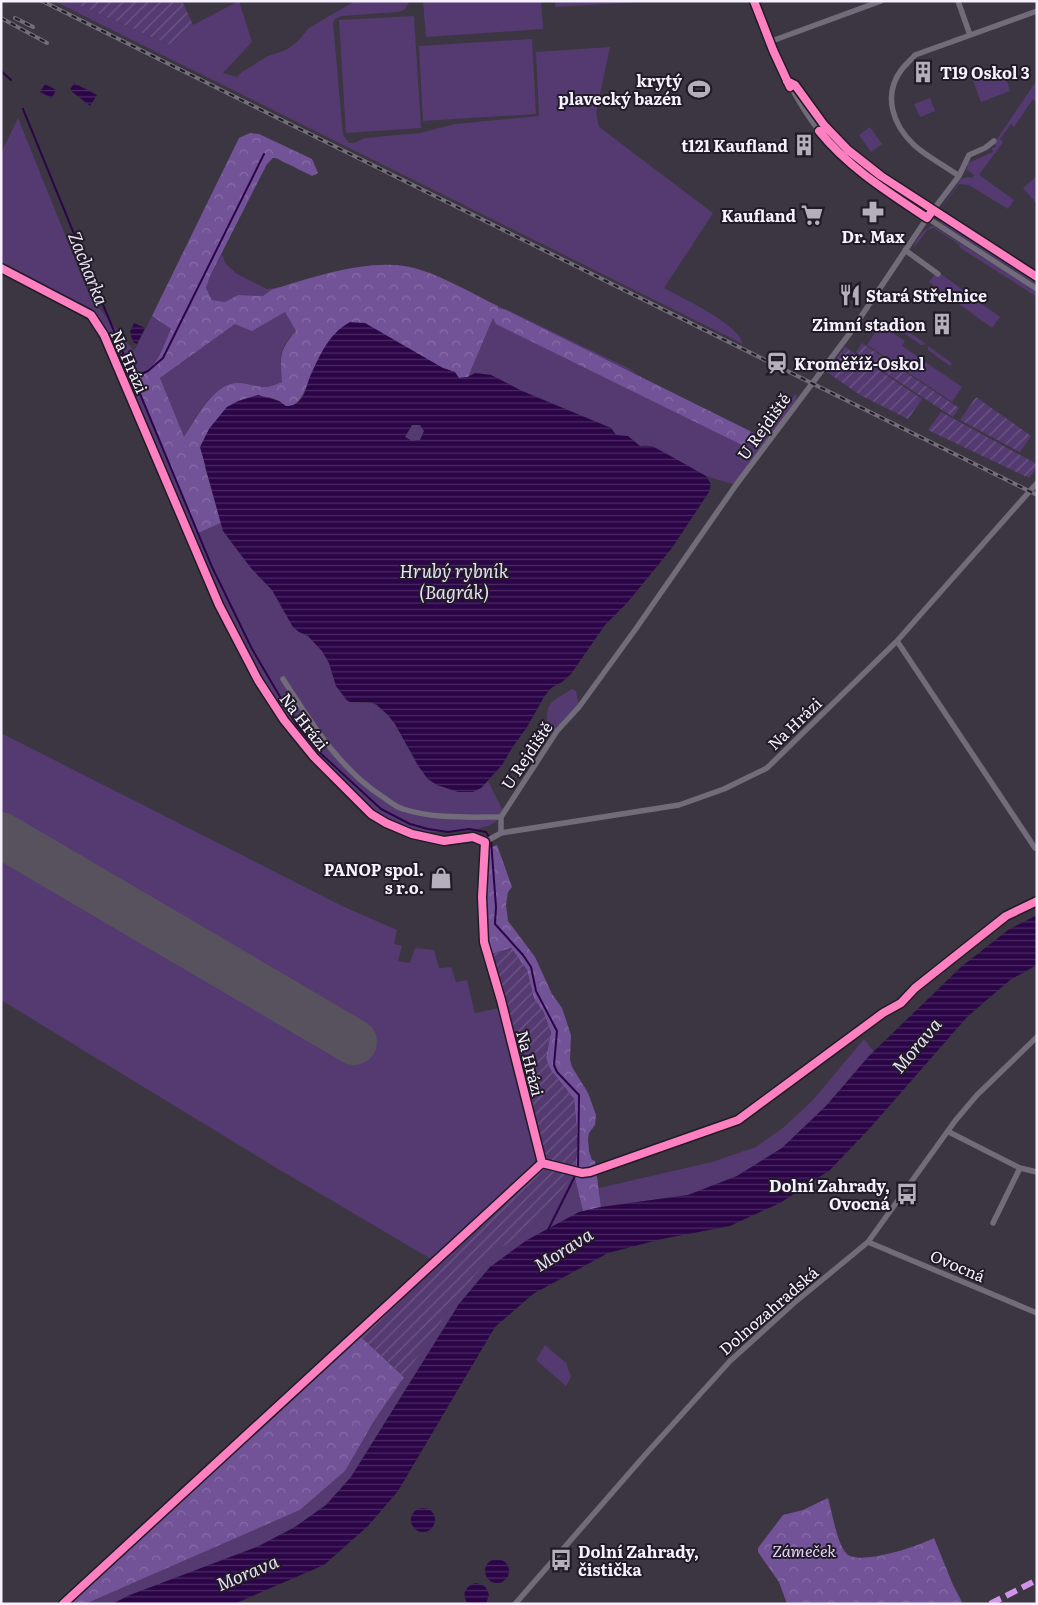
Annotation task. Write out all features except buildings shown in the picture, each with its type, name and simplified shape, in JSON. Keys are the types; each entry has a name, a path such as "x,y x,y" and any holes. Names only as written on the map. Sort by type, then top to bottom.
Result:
{"street":[{"path":"754,1 793,92 818,130 832,147 862,174 1037,289"},
{"path":"770,42 881,1"},
{"path":"958,1 970,35"},
{"path":"959,176 914,146 895,121 891,104 893,87 901,70 915,55 1037,11"},
{"name":"U Rejdiště","path":"501,817 557,731 578,707 629,638 736,485 850,333 927,218 959,176 968,155 985,148 994,141"},
{"path":"905,250 938,274"},
{"name":"Na Hrázi","path":"542,1163 501,1000 484,942 482,897 486,842 498,835 679,804 724,789 767,768 897,641 1037,483"},
{"path":"897,641 1035,848"},
{"name":"Na Hrázi","path":"283,679 323,741 372,790 401,808 423,814 501,817"},
{"path":"498,835 501,817"},
{"path":"386,823 412,834 444,841 473,837 486,842"},
{"name":"Dolnozahradská","path":"514,1604 730,1361 794,1303 868,1242 949,1132 955,1121 977,1095 1037,1037"},
{"path":"949,1132 1020,1168 1037,1172"},
{"path":"993,1223 1020,1168"},
{"name":"Ovocná","path":"868,1242 1037,1313"}],"shaded area":[{"path":"54,1 70,1 170,45 193,25 239,1 252,42 223,73 237,77 268,56 286,50 297,42 309,28 355,1 410,1 404,10 398,12 341,16 335,19 333,23 343,135 349,143 365,138 420,133 455,124 539,116 536,52 610,47 596,113 599,127 713,213 664,288 721,320 732,328 743,344"},
{"path":"70,1 182,1 193,25 170,45"},
{"path":"423,1 541,1 543,29 426,37"},
{"path":"555,1 655,1 555,7"},
{"path":"414,16 421,128 346,133 339,20"},
{"path":"532,39 536,114 423,121 419,46"},
{"path":"1002,67 1010,91 981,102 972,78"},
{"path":"1037,80 1037,103 1033,99 1014,127 1011,124 1000,139 1003,142 979,175 1014,200 1008,209 969,185 959,184 941,209 1037,272 1037,285 941,223 936,216 961,179 973,178 974,175 967,170 968,163 993,152 992,148 996,147 995,142"},
{"path":"930,98 935,111 920,117 914,104"},
{"path":"18,118 90,297 134,351 152,316 171,329 158,359 149,369 133,378 198,533 221,523 228,538 251,568 272,590 293,627 308,636 322,651 329,663 336,686 346,700 350,702 374,703 388,715 428,779 437,785 481,788 488,781 504,813 492,824 469,831 422,832 393,826 378,819 352,797 307,750 283,719 255,674 207,580 104,335 91,315 1,268 1,153"},
{"path":"870,127 882,144 871,152 859,135"},
{"path":"1037,176 1037,204 1023,188"},
{"path":"933,226 1037,292 1037,297 959,247 960,245 934,228 928,229 914,248 920,235 926,229"},
{"path":"222,254 225,263 237,274 267,289 282,287 271,290 263,296 238,295 225,302 212,300 206,288"},
{"path":"937,271 1000,317 992,328 929,282"},
{"path":"499,306 630,369 638,375 498,308"},
{"path":"285,312 296,331 283,349 282,382 267,387 236,383 219,389 205,404 184,438 160,378 235,324"},
{"path":"493,318 750,438 750,431 761,435 767,433 795,394 797,395 795,406 736,485 706,476 655,448 646,445 640,446 629,438 616,435 611,428 522,391 491,375 475,373 468,377"},
{"path":"880,325 905,341 902,346 962,387 952,402 867,345"},
{"path":"902,327 926,344 921,345 901,331"},
{"path":"862,343 959,408 953,417 856,352"},
{"path":"928,346 952,363 950,366 928,350"},
{"path":"845,347 922,399 908,419 860,395 827,372"},
{"path":"976,397 1031,436 1020,452 960,420"},
{"path":"941,412 1037,464 1037,467 1029,478 928,430"},
{"path":"412,425 420,425 424,431 420,440 412,441 405,437"},
{"path":"572,689 576,691 579,707 557,731 547,730 547,713 550,704"},
{"path":"1,733 342,906 397,930 394,944 402,946 398,961 410,963 415,948 434,950 439,968 451,967 456,982 467,980 475,1013 500,1008 535,1151 536,1159 531,1168 431,1259 280,1170 1,1000 1,855 347,1058 362,1031 1,817"},
{"path":"511,948 527,970 534,999 543,1011 551,1032 546,1058 550,1069 574,1099 578,1145 574,1174 532,1228 499,1249 475,1275 452,1305 404,1377 360,1336 542,1163 522,1065 492,954"},
{"path":"864,1039 874,1052 826,1106 782,1148 737,1176 688,1195 601,1207 599,1188 712,1162 756,1147 784,1127 813,1100"},
{"path":"574,1174 583,1211 490,1267 459,1304 351,1477 326,1505 295,1527 259,1546 130,1595 112,1604 85,1604 300,1510 345,1471 374,1421 452,1305 475,1275 499,1249 532,1228"},
{"path":"545,1345 566,1363 571,1377 566,1386 536,1360"}],"green space":[{"path":"250,133 259,134 312,159 318,173 312,176 276,158 273,158 267,164 210,276 206,288 212,300 225,302 238,295 263,296 271,290 342,270 379,265 397,265 414,268 457,285 498,306 498,308 506,310 750,431 750,438 742,445 496,324 493,318 468,377 459,378 443,368 310,378 302,397 291,406 286,407 279,401 269,397 227,407 209,429 205,467 221,523 198,533 133,378 148,370 158,359 171,329 152,316 239,138","holes":["285,312 296,331 286,343 282,354 282,382 267,387 236,383 220,389 199,413 184,437 160,378 235,324 252,331"]},
{"path":"497,845 512,887 508,892 506,905 508,921 535,957 552,994 562,1008 571,1035 570,1060 572,1067 588,1093 596,1115 595,1125 589,1133 588,1139 589,1151 592,1160 595,1161 601,1207 583,1211 574,1174 578,1145 574,1099 550,1069 546,1058 551,1032 543,1011 534,999 527,970 511,948 492,954 487,928 486,888 488,848"},
{"path":"360,1336 404,1377 374,1421 345,1471 300,1510 85,1604 66,1604 82,1587"},
{"name":"Zámeček","path":"828,1498 840,1542 846,1553 852,1557 875,1557 889,1554 934,1538 953,1585 963,1604 787,1604 779,1582 758,1552 758,1548 783,1515 803,1510"}],"water":[{"path":"74,83 97,95 90,106 70,90"},
{"path":"45,84 56,90 52,98 40,92"},
{"name":"Hrubý rybník (Bagrák)","path":"350,322 365,323 443,368 455,372 459,378 468,377 475,373 491,375 522,391 611,428 616,435 628,436 640,446 652,446 706,476 711,484 709,492 672,548 627,603 605,625 571,674 551,688 502,765 481,788 473,792 458,792 437,785 428,779 388,715 371,702 350,702 347,700 336,686 329,663 322,651 308,636 293,627 272,590 251,568 223,531 200,447 209,429 227,407 238,401 258,395 279,401 286,406 297,403 306,390 309,379 325,347 342,327","holes":["412,425 420,425 424,431 420,440 412,441 405,437"]},
{"path":"134,323 145,328 137,344 133,342 130,332"},
{"name":"Morava","path":"1037,915 1037,965 1010,980 967,1017 870,1128 830,1170 780,1203 730,1226 662,1239 608,1253 533,1294 495,1327 398,1491 368,1526 324,1565 234,1604 112,1604 130,1595 259,1546 295,1527 326,1505 351,1477 459,1304 490,1267 527,1240 579,1212 601,1207 688,1195 737,1176 782,1148 826,1106 868,1057 961,967 1008,930"},
{"path":"423,1508 432,1511 435,1520 432,1529 423,1532 414,1529 411,1520 414,1511"},
{"path":"497,1559 506,1562 509,1571 506,1580 497,1583 488,1580 485,1571 488,1562"},
{"path":"475,1583 485,1586 489,1595 486,1604 468,1604 465,1591"}],"waterway":[{"name":"Zacharka","path":"1,71 11,80"},
{"name":"Zacharka","path":"23,109 212,567 252,649 296,724 318,751 381,809 410,824 448,832 469,829 486,832 491,840 496,907 495,924 523,955 531,967 536,991 557,1031 554,1065 557,1072 579,1095 578,1170 548,1230"},
{"path":"133,378 148,371 163,358 264,154"}],"runway":[{"path":"1,835 354,1042"}],"railway":[{"path":"42,1 1037,495"},
{"path":"1,18 47,43"},
{"path":"15,18 33,27"}],"marked path":[{"path":"990,1604 1037,1580"}],"cycle path":[{"path":"754,1 790,87"},
{"path":"787,81 795,85 824,125 848,150 881,176 1037,277"},
{"path":"819,131 843,157 884,189 927,218 933,210"},
{"path":"1,268 91,315 104,335 219,605 258,680 284,720 314,757 371,814 386,823 412,834 444,841 473,837 485,842 482,897 484,942 501,1000 542,1163"},
{"path":"542,1163 582,1173 590,1172 738,1120 883,1013 901,1003 915,988 1006,916 1037,901"},
{"path":"63,1604 542,1163"}],"place":[{"name":"T19 Oskol 3","path":"923,72"},
{"name":"krytý plavecký bazén","path":"699,89"},
{"name":"t121 Kaufland","path":"804,145"},
{"name":"Dr. Max","path":"873,212"},
{"name":"Kaufland","path":"812,215"},
{"name":"Stará Střelnice","path":"850,295"},
{"name":"Zimní stadion","path":"942,324"},
{"name":"Kroměříž-Oskol","path":"777,363"},
{"name":"PANOP spol. s r.o.","path":"441,878"},
{"name":"Dolní Zahrady, Ovocná","path":"907,1194"},
{"name":"Dolní Zahrady, čistička","path":"561,1560"}]}
